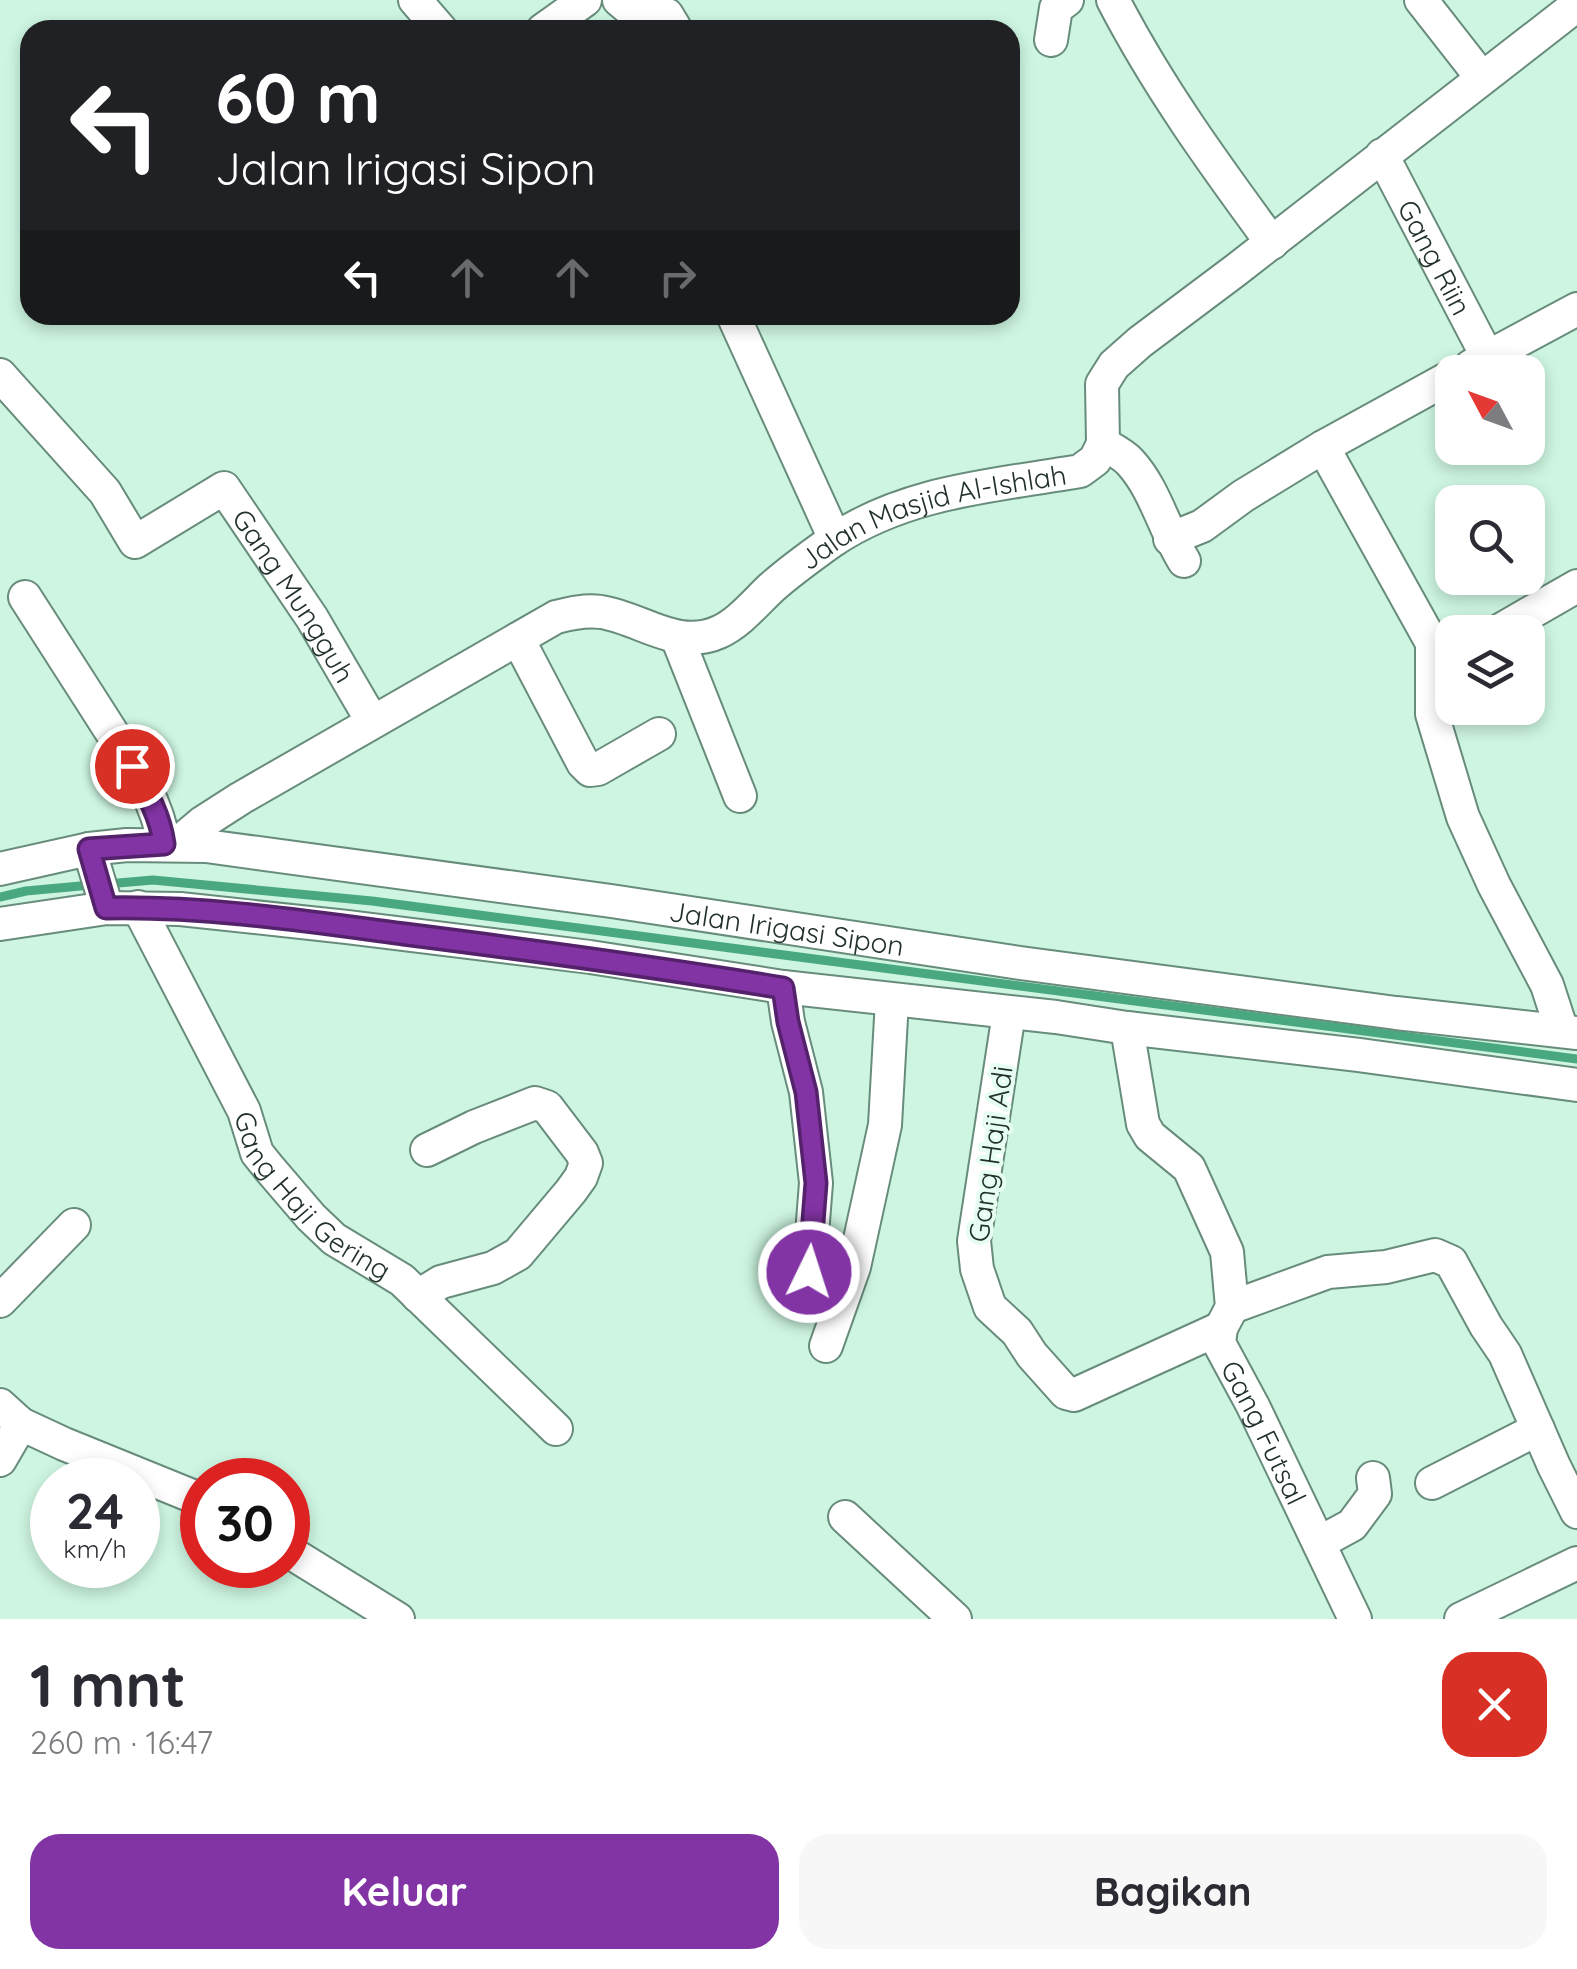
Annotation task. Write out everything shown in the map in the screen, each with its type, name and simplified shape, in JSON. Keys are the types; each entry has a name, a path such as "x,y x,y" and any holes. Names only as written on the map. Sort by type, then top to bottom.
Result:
{"street":[{"path":"415,0 432,20"},
{"path":"556,20 585,0"},
{"path":"620,0 631,10 667,15 670,20"},
{"path":"1052,40 1056,8 1067,0"},
{"path":"1113,0 1194,138 1272,242"},
{"path":"1421,0 1482,78"},
{"path":"1435,386 1323,446 1243,496 1177,550 1144,480 1127,458 1103,444 1102,384 1114,365 1577,4"},
{"name":"Gang Riin","path":"1382,155 1416,218 1461,355"},
{"path":"1492,355 1577,309"},
{"path":"738,325 836,539"},
{"name":"Gang Mungguh","path":"0,375 105,492 136,542 224,488 312,618 372,721"},
{"name":"Jalan Masjid Al-Ishlah","path":"170,845 372,721 556,617 578,611 602,612 677,637 699,638 720,632 800,564 881,514 918,499 1080,470 1095,460 1103,444"},
{"path":"1323,446 1435,649"},
{"path":"1527,615 1577,586"},
{"path":"25,597 132,766 170,845"},
{"path":"677,637 740,796"},
{"path":"518,638 583,764 590,770 659,734"},
{"path":"1435,699 1435,724"},
{"path":"1435,725 1464,817 1494,885 1570,1032"},
{"name":"Jalan Irigasi Sipon","path":"0,924 106,884 170,845 246,851 457,880 1080,971 1570,1032"},
{"name":"Jalan Irigasi Sipon","path":"0,869 106,884 180,909 534,950 783,988 1056,1017 1577,1086"},
{"name":"Gang Haji Gering","path":"106,884 244,1111 257,1153 311,1217 334,1238 402,1280 556,1429"},
{"path":"783,988 806,1092 816,1183 809,1272 845,1292"},
{"path":"826,1346 854,1268 884,1125 892,1000"},
{"name":"Gang Haji Adi","path":"1010,1014 974,1241 976,1269 990,1307 1017,1332 1032,1356 1066,1393 1074,1395 1226,1318"},
{"name":"Gang Futsal","path":"1127,1028 1144,1124 1150,1136 1189,1168 1227,1252 1226,1318 1219,1343 1356,1619"},
{"path":"418,1296 441,1282 493,1268 518,1254 571,1191 586,1163 554,1115 543,1104 535,1103 427,1150"},
{"path":"0,1301 74,1224"},
{"path":"1226,1318 1328,1272 1386,1267 1435,1255 1451,1262 1505,1354 1577,1512"},
{"path":"0,1460 10,1414 180,1490"},
{"path":"1432,1483 1538,1429"},
{"path":"1319,1543 1352,1524 1364,1510 1375,1494 1373,1478"},
{"path":"845,1516 955,1619"},
{"path":"1461,1619 1577,1563"},
{"path":"310,1564 398,1619"}],"waterway":[{"path":"107,884 153,880 372,901 1577,1059"},
{"path":"0,897 91,885"}],"route":[{"path":"132,766 150,797 164,844 89,849 106,908 180,909 347,926 590,957 783,988 806,1092 816,1183 809,1272"}]}
